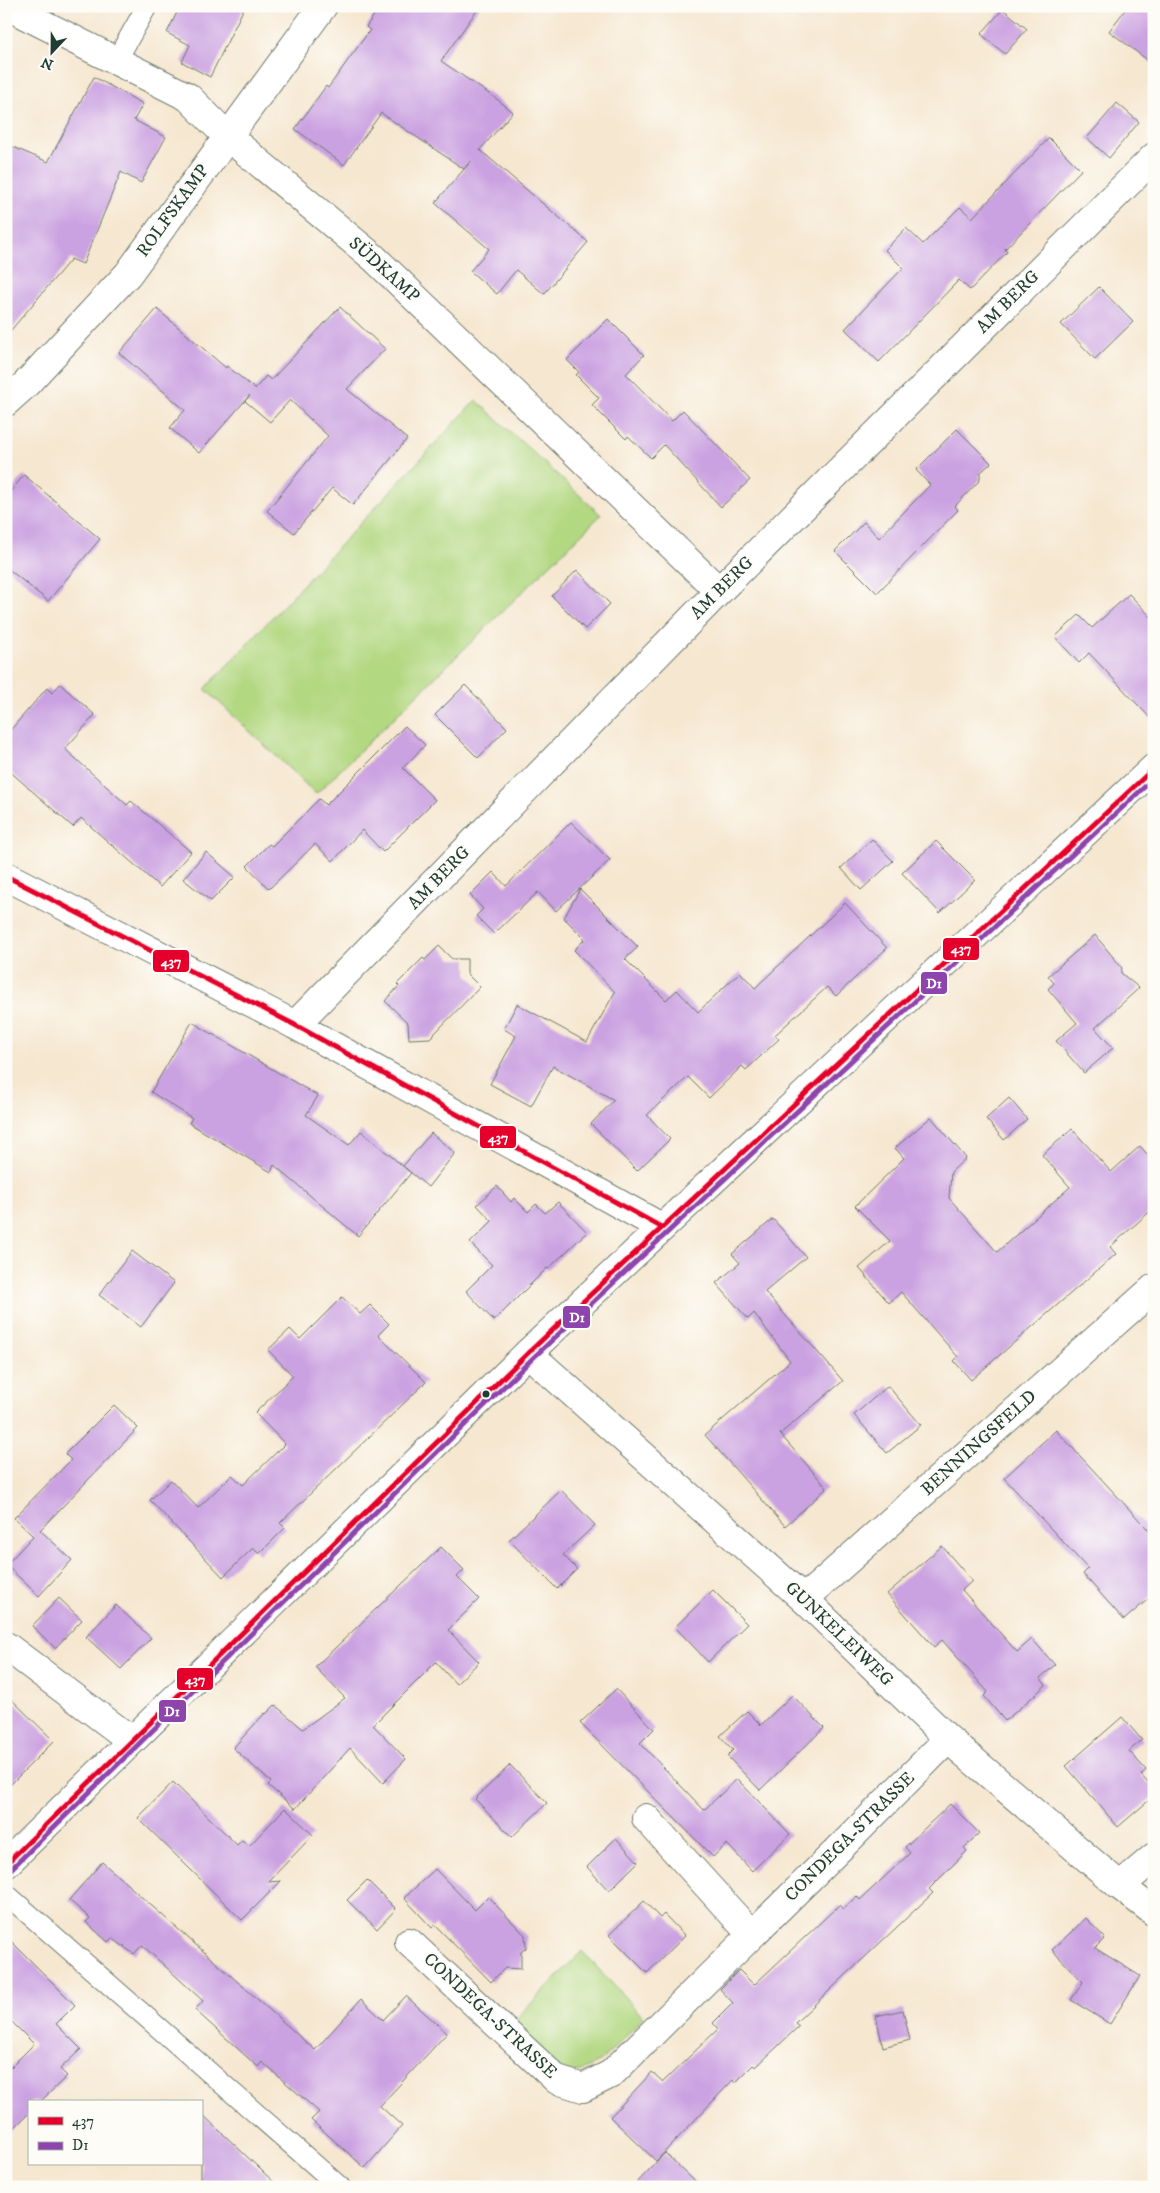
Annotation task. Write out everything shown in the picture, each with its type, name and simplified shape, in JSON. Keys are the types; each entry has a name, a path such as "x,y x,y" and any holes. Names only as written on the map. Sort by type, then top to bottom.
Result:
{"street":[{"name":"SÜDKAMP","path":"7,6 188,97 227,136 374,258 719,591"},
{"name":"ROLFSKAMP","path":"6,402 25,385 128,274 323,6"},
{"name":"AM BERG","path":"296,1025 719,591 1154,157"},
{"path":"6,1864 528,1353 1154,768"},
{"path":"6,876 296,1025 661,1227"},
{"name":"BENNINGSFELD","path":"804,1599 1154,1288"},
{"name":"GUNKELEIWEG","path":"528,1353 804,1599 948,1739 1120,1886 1154,1912"},
{"path":"6,1646 131,1740"},
{"name":"CONDEGA-STRASSE","path":"410,1942 556,2080 583,2088 611,2074 948,1739"},
{"path":"646,1818 751,1934"},
{"path":"1120,1886 1154,1857"}],"lane":[{"path":"116,61 147,6"},
{"path":"6,1894 340,2187"}],"green space":[{"path":"476,400 601,515 316,794 205,689"},
{"path":"582,1951 643,2017 617,2046 595,2065 571,2072 553,2064 510,2025"}],"building":[{"path":"180,6 245,6 210,77 182,62 190,45 167,33"},
{"path":"380,6 480,6 441,61 513,112 480,150 588,242 544,294 516,270 497,294 470,271 489,249 435,203 471,161 464,169 381,113 344,165 295,129 326,86 328,88 370,30 366,27"},
{"path":"1128,6 1154,6 1154,65 1109,31"},
{"path":"1003,9 1027,29 1005,54 981,34"},
{"path":"94,77 143,104 134,120 166,137 141,183 121,172 83,264 71,259 6,336 6,144 48,162"},
{"path":"1117,103 1139,122 1109,158 1087,138"},
{"path":"1049,138 1081,170 1005,249 1007,252 970,290 959,280 879,362 845,329 903,268 885,250 906,228 923,244 960,207 972,218"},
{"path":"1099,287 1133,322 1095,359 1061,324"},
{"path":"340,307 385,349 347,389 407,439 353,505 332,488 294,533 267,511 328,436 290,400 270,422 245,401 250,395 199,453 170,428 185,410 119,353 157,309 226,368 227,366 255,389 266,376 271,380"},
{"path":"608,319 644,355 626,374 672,421 683,410 750,480 721,507 664,445 651,458 628,436 626,439 592,405 599,398 576,375 579,372 567,360"},
{"path":"957,429 991,463 980,473 980,480 955,506 958,510 877,593 835,551 864,522 879,538 930,485 916,470"},
{"path":"24,475 100,539 48,601 6,567 6,497"},
{"path":"577,570 610,604 585,629 552,596"},
{"path":"1129,594 1154,620 1154,722 1089,653 1079,663 1055,637 1079,615 1092,628"},
{"path":"60,684 95,715 65,749 127,805 131,801 191,852 160,887 81,818 73,827 6,768 6,735 47,688 52,693"},
{"path":"465,685 507,728 478,758 435,715"},
{"path":"405,726 425,745 403,768 435,800 383,852 362,830 333,861 315,844 269,889 247,866 269,844 272,846 319,799 326,805"},
{"path":"571,822 610,860 556,911 538,892 494,934 476,916 483,909 470,895 493,872 506,886"},
{"path":"872,839 893,861 861,890 841,868"},
{"path":"936,841 975,880 940,913 902,873"},
{"path":"206,852 235,877 211,901 183,879"},
{"path":"580,889 638,947 625,959 666,1000 677,990 698,1012 740,972 755,988 845,903 887,948 836,996 827,987 775,1035 779,1039 746,1070 742,1066 709,1098 688,1077 647,1115 670,1139 637,1171 591,1124 614,1100 553,1066 531,1106 490,1084 516,1036 504,1029 517,1004 587,1042 615,992 574,950 585,939 564,918"},
{"path":"1095,935 1122,968 1121,973 1139,988 1095,1028 1113,1048 1084,1073 1056,1041 1077,1023 1048,989 1054,983 1048,976"},
{"path":"439,946 452,959 467,959 467,974 480,987 430,1038 409,1039 408,1023 385,1001 399,986 397,984 423,958 425,960"},
{"path":"192,1022 318,1096 306,1115 349,1145 361,1131 411,1173 358,1236 274,1165 271,1172 189,1123 192,1118 151,1092"},
{"path":"1009,1098 1027,1119 1004,1140 986,1119"},
{"path":"931,1117 966,1158 951,1172 949,1198 997,1252 1070,1187 1042,1155 1072,1129 1111,1172 1140,1146 1154,1162 1154,1208 1110,1247 1116,1254 971,1380 954,1361 958,1357 901,1292 889,1303 859,1268 890,1241 855,1206 904,1158 895,1148"},
{"path":"431,1133 455,1153 428,1187 403,1166"},
{"path":"497,1186 511,1202 514,1198 528,1212 536,1204 545,1213 558,1202 587,1232 547,1268 494,1321 466,1291 492,1265 470,1243 492,1221 477,1205"},
{"path":"773,1219 806,1257 765,1292 843,1381 780,1434 827,1488 785,1526 705,1435 790,1361 754,1313 748,1319 716,1283 740,1263 732,1254"},
{"path":"132,1251 174,1283 141,1327 99,1295"},
{"path":"342,1297 360,1314 370,1305 389,1324 378,1335 426,1382 280,1523 285,1528 259,1554 253,1548 223,1577 150,1500 171,1480 198,1508 232,1475 243,1485 285,1444 255,1413 293,1376 268,1350 290,1329 300,1339"},
{"path":"888,1386 921,1425 887,1453 854,1415"},
{"path":"114,1405 138,1428 40,1530 72,1560 39,1596 6,1565 33,1536 14,1518 71,1460 65,1454"},
{"path":"1056,1430 1154,1536 1154,1594 1124,1620 1083,1574 1088,1569 1004,1478"},
{"path":"561,1490 595,1525 563,1555 577,1569 557,1589 509,1540"},
{"path":"942,1546 972,1581 962,1590 1017,1652 1032,1639 1055,1665 1040,1678 1046,1685 1005,1721 984,1696 988,1692 942,1640 934,1647 887,1594"},
{"path":"441,1547 464,1570 457,1577 479,1599 448,1630 479,1662 456,1684 436,1662 373,1725 406,1759 383,1783 350,1748 295,1809 268,1785 271,1782 233,1748 265,1713 275,1705 303,1729 345,1698 315,1667"},
{"path":"713,1590 747,1624 708,1662 675,1627"},
{"path":"59,1598 82,1620 55,1648 32,1626"},
{"path":"116,1605 151,1638 121,1669 86,1637"},
{"path":"616,1689 654,1729 640,1743 704,1810 737,1779 790,1834 752,1871 727,1844 713,1857 580,1723"},
{"path":"6,1694 54,1741 6,1789"},
{"path":"792,1695 824,1728 760,1790 727,1756 733,1750 720,1736 747,1711 761,1725"},
{"path":"1122,1717 1142,1740 1129,1751 1146,1770 1141,1775 1154,1790 1154,1796 1118,1827 1066,1766"},
{"path":"510,1765 547,1803 512,1837 475,1799"},
{"path":"173,1782 237,1845 242,1840 249,1846 285,1808 313,1835 268,1882 281,1881 242,1920 138,1818"},
{"path":"950,1804 979,1833 964,1848 967,1851 929,1889 933,1893 795,2023 799,2026 756,2067 753,2065 735,2083 733,2080 656,2161 610,2117 652,2072 663,2082 718,2029 713,2023 733,2003 720,1989 739,1970 754,1985 839,1905 843,1909 857,1896 860,1900 910,1853 905,1847"},
{"path":"616,1838 638,1862 609,1891 587,1867"},
{"path":"102,1862 315,2050 361,1999 383,2020 406,1996 447,2033 380,2106 402,2126 365,2168 311,2120 319,2112 262,2062 258,2067 195,2010 203,2001 142,1945 134,1954 112,1938 108,1942 86,1922 90,1918 69,1900"},
{"path":"435,1869 475,1910 488,1897 525,1935 526,1948 521,1952 521,1969 505,1968 491,1982 435,1925 432,1928 404,1898"},
{"path":"367,1880 396,1909 377,1929 347,1900"},
{"path":"644,1901 660,1918 664,1914 685,1936 647,1973 609,1935"},
{"path":"1086,1918 1105,1938 1095,1948 1140,1976 1110,2024 1071,2000 1083,1982 1052,1950"},
{"path":"6,1936 75,2005 56,2024 81,2049 60,2069 67,2076 42,2100 28,2100 28,2114 6,2136 6,2072 34,2044 6,2016"},
{"path":"903,2010 910,2040 883,2047 876,2016"},
{"path":"202,2114 279,2187 201,2187"},
{"path":"665,2153 701,2187 633,2187"}],"transit line":[{"name":"437","path":"6,1864 528,1353 1154,768"},
{"name":"D1","path":"11,1869 533,1358 1154,778"},
{"name":"437","path":"6,876 295,1025 661,1227"}]}
